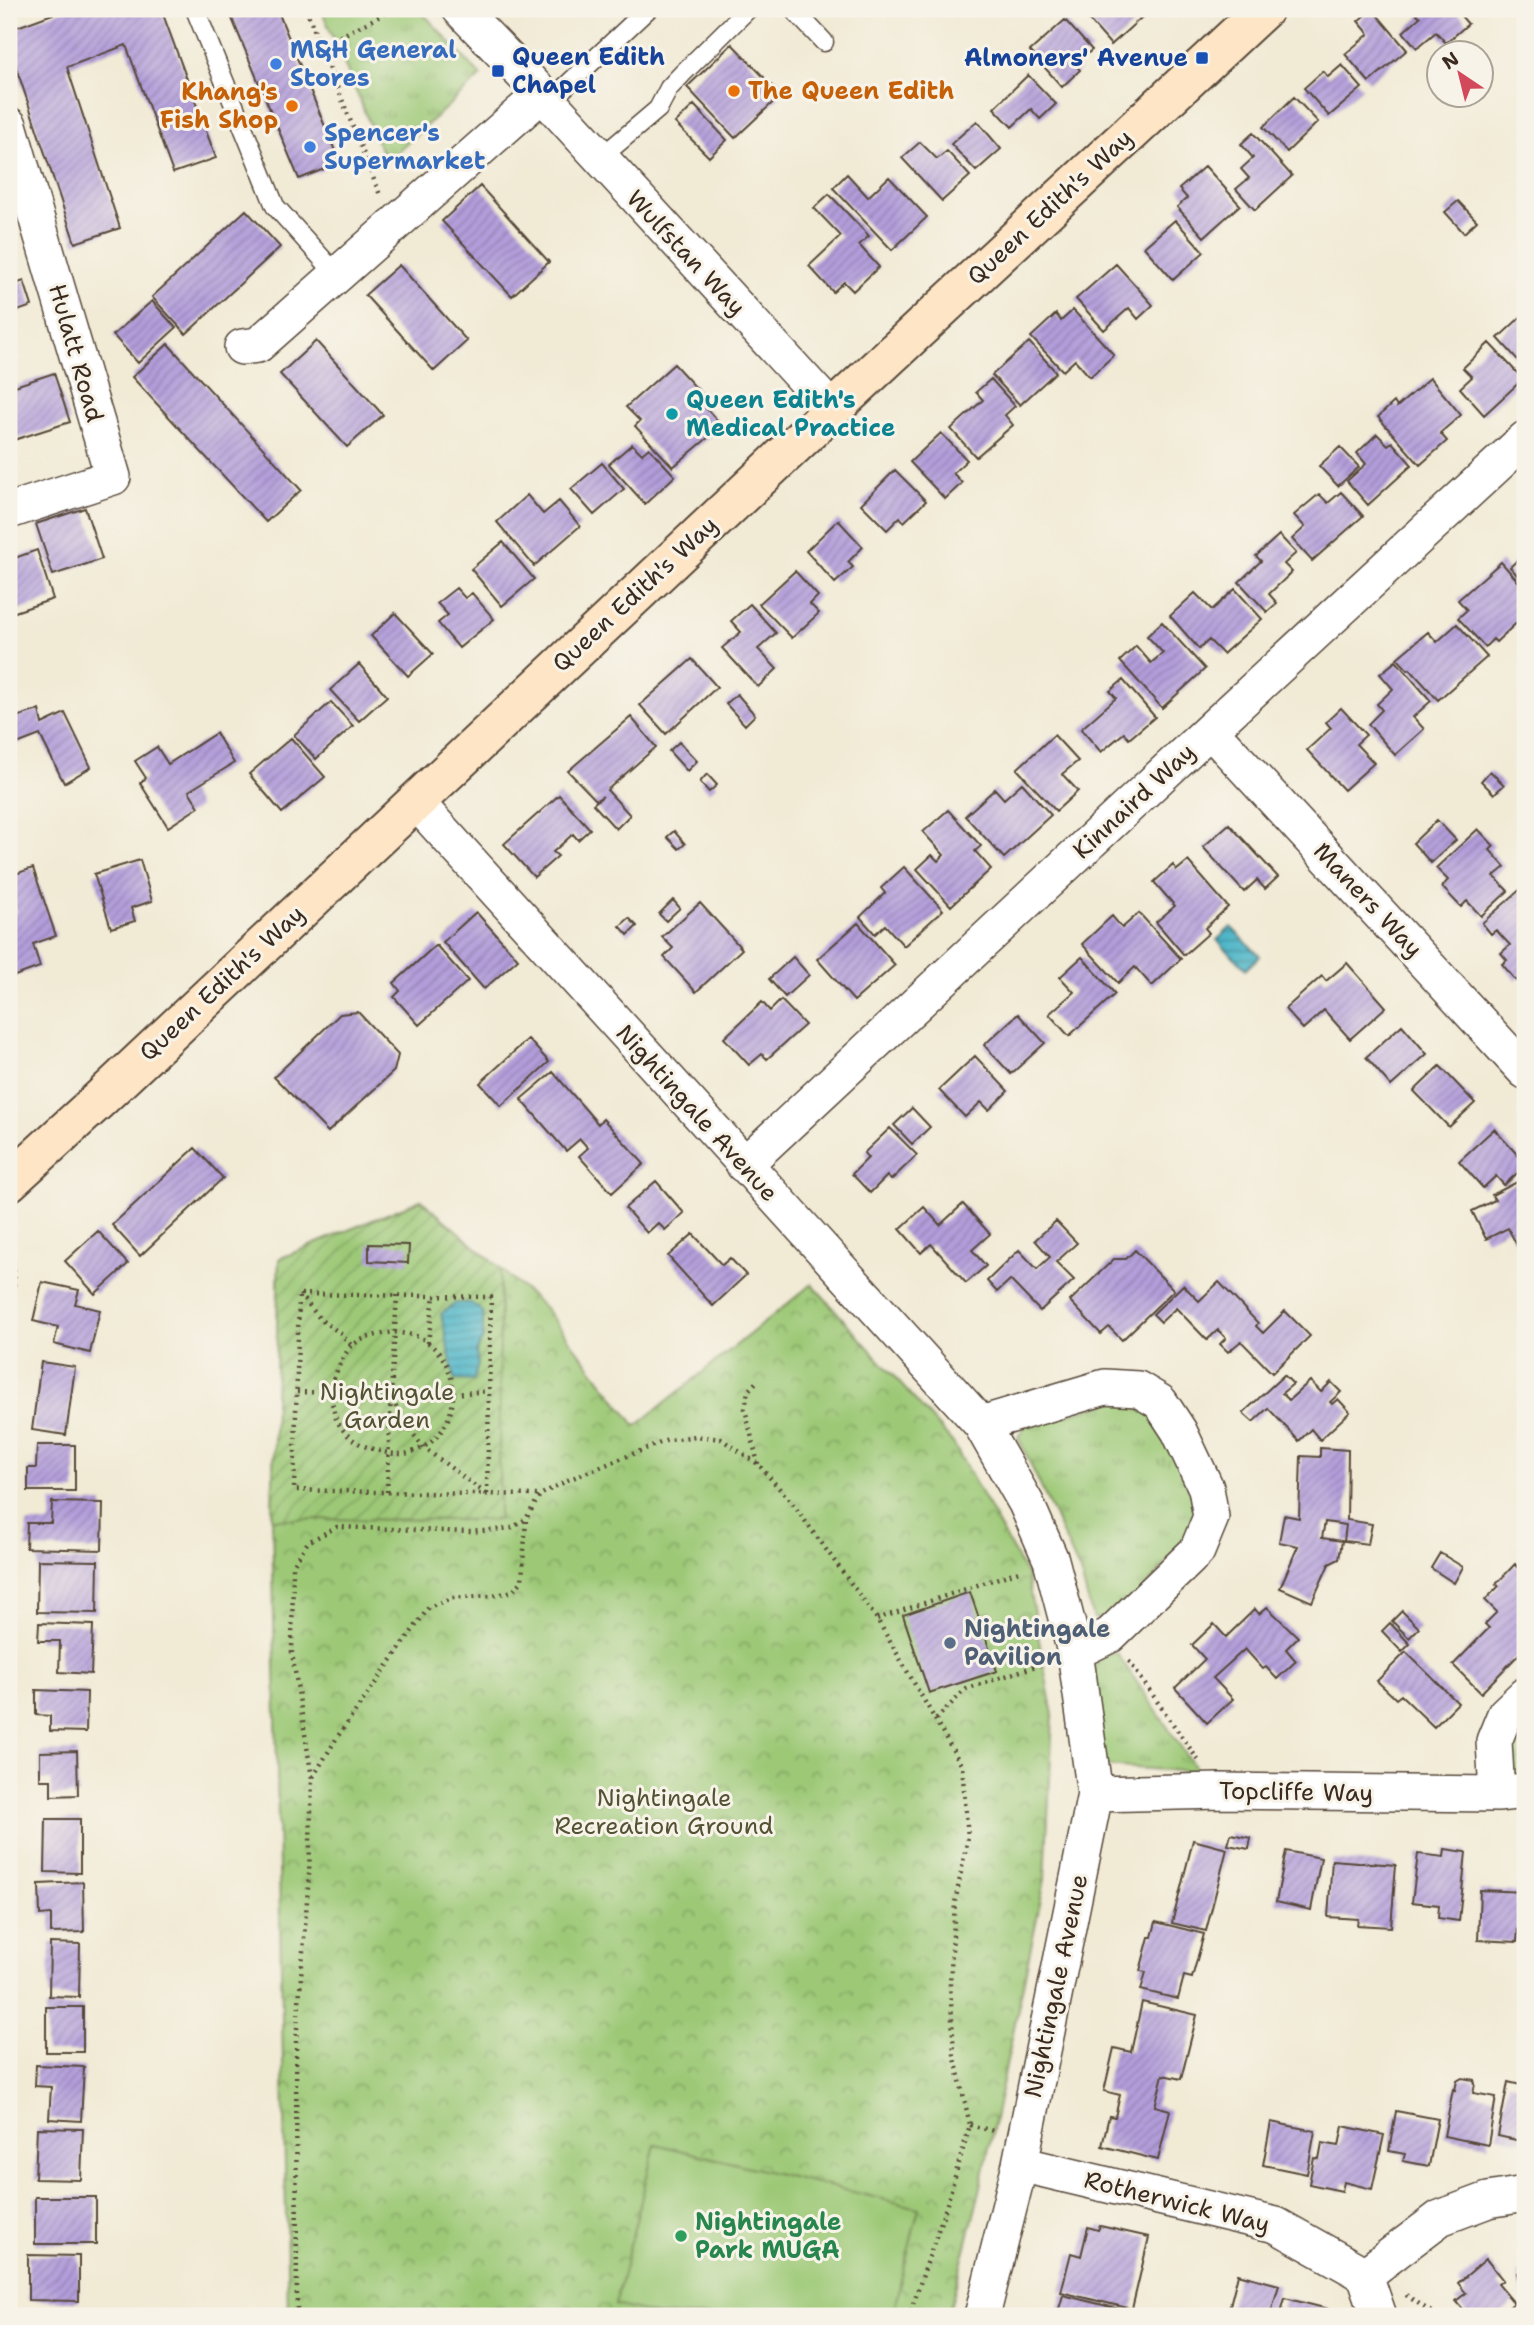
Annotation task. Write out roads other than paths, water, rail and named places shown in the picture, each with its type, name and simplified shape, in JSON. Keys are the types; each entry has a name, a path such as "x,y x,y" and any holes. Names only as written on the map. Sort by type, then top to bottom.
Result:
{"street":[{"name":"Wulfstan Way","path":"460,9 832,410"},
{"name":"Queen Edith's Way","path":"9,1182 1264,9"},
{"path":"242,347 258,345 393,225 545,98"},
{"name":"Hulatt Road","path":"9,125 113,477 9,510"},
{"name":"Kinnaird Way","path":"744,1165 1525,439"},
{"name":"Maners Way","path":"1210,730 1525,1071"},
{"name":"Nightingale Avenue","path":"415,801 981,1424 1026,1503 1051,1560 1075,1652 1096,1794 1020,2164 982,2316"},
{"path":"981,1424 1105,1387 1138,1389 1160,1402 1179,1431 1206,1488 1211,1517 1197,1551 1110,1635 1075,1652"},
{"name":"Topcliffe Way","path":"1096,1794 1220,1791 1511,1793 1494,1741 1505,1714 1525,1695"},
{"name":"Rotherwick Way","path":"1020,2164 1276,2225 1365,2275"},
{"path":"1379,2316 1365,2275 1440,2218 1488,2200 1525,2194"}],"lane":[{"path":"195,9 275,206 337,275"},
{"path":"545,98 648,9"},
{"path":"599,159 658,109 669,88 682,73 748,9"},
{"path":"793,9 824,42"}],"water":[{"path":"1231,927 1260,956 1246,969 1217,940"},
{"path":"456,1303 471,1303 483,1312 483,1338 476,1352 478,1365 473,1381 455,1380 441,1314"}],"place":[{"name":"Almoners' Avenue","path":"1202,58"},
{"name":"M&H General Stores","path":"276,64"},
{"name":"Queen Edith Chapel","path":"498,71"},
{"name":"The Queen Edith","path":"734,91"},
{"name":"Khang's Fish Shop","path":"292,106"},
{"name":"Spencer's Supermarket","path":"310,147"},
{"name":"Queen Edith's Medical Practice","path":"672,414"},
{"name":"Nightingale Pavilion","path":"950,1643"},
{"name":"Nightingale Park MUGA","path":"681,2236"}],"park label":[{"name":"Nightingale Garden","path":"387,1406"},
{"name":"Nightingale Recreation Ground","path":"664,1812"}]}
